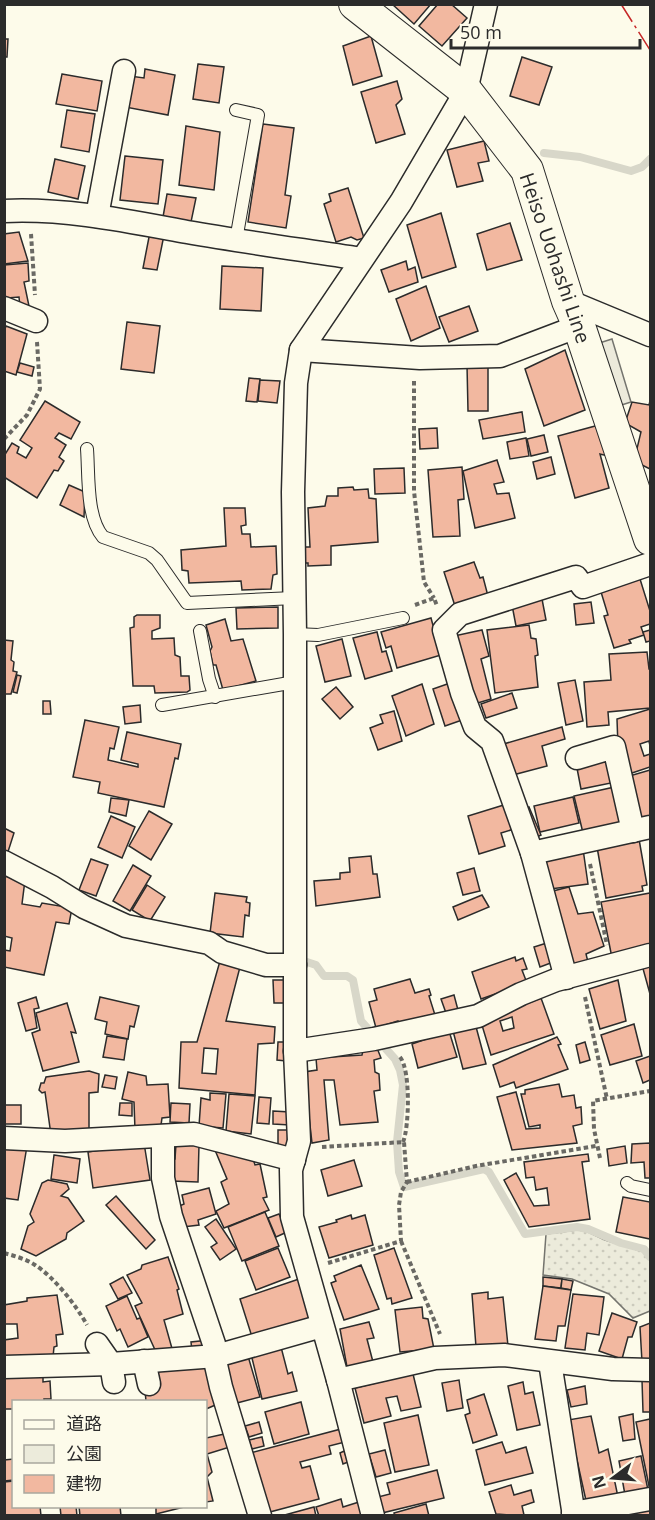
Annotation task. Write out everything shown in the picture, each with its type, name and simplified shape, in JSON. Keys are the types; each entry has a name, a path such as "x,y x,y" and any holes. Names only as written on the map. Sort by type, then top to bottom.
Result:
{"main road":[{"name":"Heiso Uohashi Line","path":"355,4 466,91 527,170 651,539"}],"street":[{"path":"373,1515 292,1217 291,1179 296,1150 294,459 296,383 300,350 401,202 466,91 485,5"},
{"path":"98,216 124,71"},
{"path":"4,211 28,210 98,216 361,259"},
{"path":"4,308 36,321"},
{"path":"300,350 415,357 500,356 574,314 651,335"},
{"path":"571,977 532,853 492,741 475,727 462,693 444,630 460,614 504,599 576,577 583,587 651,564"},
{"path":"532,853 642,829 614,747 577,758"},
{"path":"4,862 84,907 126,926 209,943 222,952 266,965 295,965"},
{"path":"295,1051 378,1039 478,1016 521,994 571,977 651,955"},
{"path":"4,1138 65,1141 194,1134 296,1150"},
{"path":"163,1136 163,1178 171,1216 214,1344 221,1387 260,1515"},
{"path":"4,1367 113,1373 144,1361 216,1356 322,1326"},
{"path":"97,1344 113,1373"},
{"path":"338,1380 435,1358 504,1355 613,1369 651,1370"},
{"path":"144,1361 149,1384"},
{"path":"550,1362 574,1514 651,1499"}],"lane":[{"path":"236,110 258,115 236,240"},
{"path":"87,449 92,506 99,532 103,537 149,554 157,560 187,603 294,598"},
{"path":"295,634 318,635 403,618"},
{"path":"200,631 215,697"},
{"path":"162,705 295,682"},
{"path":"627,1183 651,1190"}],"path":[{"path":"415,357 414,491 424,582 434,598 444,630"},
{"path":"403,618 409,607 434,598"},
{"path":"585,841 611,966"},
{"path":"571,977 581,984 591,1020 607,1099"},
{"path":"378,1039 404,1060 409,1084 404,1142 407,1182 401,1192 400,1241 450,1357"},
{"path":"600,1158 596,1146 593,1101 651,1091"},
{"path":"296,1150 308,1147 404,1142"},
{"path":"407,1182 476,1166 596,1146"},
{"path":"306,1270 400,1241"},
{"path":"4,1253 34,1264 55,1283 85,1321 97,1344"}],"green space":[{"path":"586,1231 605,1240 644,1252 650,1260 650,1311 633,1318 609,1294 572,1279 543,1275 546,1234"}],"shaded area":[{"path":"612,339 631,402 612,408 593,345"}],"building":[{"path":"392,4 431,4 414,24"},
{"path":"438,4 451,4 467,18 442,46 419,26"},
{"path":"371,36 382,76 353,85 343,46"},
{"path":"4,39 8,39 7,57 4,57"},
{"path":"522,57 552,67 539,105 510,96"},
{"path":"198,64 224,67 219,103 193,99"},
{"path":"145,69 175,75 168,115 125,107 130,76 144,78"},
{"path":"62,74 102,81 97,111 56,104"},
{"path":"397,81 402,99 396,105 405,134 376,143 361,92"},
{"path":"67,110 95,114 89,152 61,147"},
{"path":"263,124 294,128 285,195 291,196 286,228 248,222"},
{"path":"186,126 220,132 214,190 179,185"},
{"path":"484,141 489,161 478,163 483,181 457,187 447,150"},
{"path":"125,156 163,160 158,204 120,200"},
{"path":"55,159 85,166 78,199 48,192"},
{"path":"348,188 364,238 357,240 351,237 336,242 324,204 331,201 329,194"},
{"path":"167,194 196,198 191,222 163,217"},
{"path":"441,213 456,267 422,278 407,225"},
{"path":"510,223 522,260 487,270 477,234"},
{"path":"19,232 28,261 4,264 4,234"},
{"path":"150,232 164,235 157,270 143,268"},
{"path":"406,261 408,270 415,267 418,282 389,292 381,270"},
{"path":"28,263 29,281 24,282 29,306 20,307 19,297 4,296 4,265"},
{"path":"222,266 263,268 261,311 220,309"},
{"path":"426,286 440,328 411,341 396,299"},
{"path":"469,306 478,331 449,342 439,317"},
{"path":"127,322 160,326 154,373 121,369"},
{"path":"6,326 27,334 16,375 4,371"},
{"path":"565,350 585,410 544,426 525,369"},
{"path":"20,363 34,367 32,376 17,372"},
{"path":"488,364 488,411 468,411 467,365"},
{"path":"249,378 260,379 257,402 246,401"},
{"path":"260,380 280,381 277,403 258,401"},
{"path":"45,401 80,422 71,439 59,433 55,438 66,445 59,457 64,461 58,471 54,470 37,498 4,477 4,456 12,443 19,447 17,453 26,458 32,448 20,440"},
{"path":"650,401 650,469 634,461 641,432 625,423 632,402 649,405"},
{"path":"522,412 525,432 483,439 479,420"},
{"path":"599,425 608,456 600,454 609,488 575,498 558,436"},
{"path":"437,428 438,448 420,449 419,429"},
{"path":"544,435 548,452 531,456 527,439"},
{"path":"526,438 529,456 510,459 507,442"},
{"path":"551,457 555,474 537,479 533,462"},
{"path":"497,460 504,482 494,484 497,494 509,493 515,518 475,528 463,471"},
{"path":"462,467 464,499 458,500 460,536 433,537 428,470"},
{"path":"404,468 405,493 375,494 374,469"},
{"path":"69,485 85,492 84,517 60,505"},
{"path":"353,487 354,490 368,489 369,498 376,499 378,542 331,546 331,565 308,566 308,563 303,563 302,547 310,547 308,508 325,506 327,496 338,496 338,488"},
{"path":"224,508 245,508 246,525 241,526 242,534 250,534 251,547 276,546 277,574 273,575 271,589 242,590 241,581 189,583 188,571 182,570 181,550 226,546"},
{"path":"474,562 480,578 483,577 488,596 455,606 444,572"},
{"path":"640,579 650,611 650,624 641,627 644,635 629,640 631,643 614,648 604,616 608,615 601,592"},
{"path":"542,599 546,620 516,626 512,605"},
{"path":"591,602 594,623 576,625 574,604"},
{"path":"278,607 278,628 237,629 236,608"},
{"path":"160,615 160,628 152,631 152,639 174,638 175,655 180,657 181,676 189,676 190,690 155,693 154,686 133,686 130,628 134,627 134,617"},
{"path":"431,618 441,655 397,668 391,646 386,648 381,632"},
{"path":"225,619 231,641 243,639 256,681 223,690 216,665 213,665 210,651 212,647 206,625"},
{"path":"529,625 531,638 536,639 538,687 495,693 487,630"},
{"path":"482,630 489,656 481,659 491,699 471,705 454,636"},
{"path":"650,630 650,641 646,642 643,632"},
{"path":"377,632 382,652 386,651 392,671 365,679 353,638"},
{"path":"342,639 351,676 325,682 316,646"},
{"path":"4,640 13,641 11,660 14,662 13,671 17,672 11,694 4,694"},
{"path":"647,652 650,669 650,708 608,712 609,725 587,727 584,682 611,680 609,654"},
{"path":"17,675 21,676 17,693 13,692"},
{"path":"575,680 583,721 566,725 558,683"},
{"path":"453,682 465,719 445,726 433,689"},
{"path":"422,684 434,724 406,736 392,696"},
{"path":"336,687 353,707 340,719 322,699"},
{"path":"512,693 517,708 486,718 481,704"},
{"path":"43,701 50,701 51,714 43,714"},
{"path":"140,705 141,722 125,724 123,707"},
{"path":"650,709 650,746 649,741 640,744 644,756 650,754 650,767 626,775 618,747 617,719"},
{"path":"394,711 402,741 378,750 370,728 383,723 380,715"},
{"path":"85,720 119,727 114,749 110,748 108,760 138,767 138,764 121,760 127,732 181,744 178,759 175,758 164,807 98,793 100,782 73,777"},
{"path":"562,727 565,739 542,746 547,766 509,776 500,745"},
{"path":"610,754 616,782 581,789 576,763"},
{"path":"650,770 650,822 638,826 626,777"},
{"path":"619,786 627,827 584,837 574,796"},
{"path":"573,797 579,823 540,832 534,806"},
{"path":"111,798 129,800 126,816 109,812"},
{"path":"507,804 514,829 501,833 505,846 479,854 468,816"},
{"path":"529,807 541,835 532,839 520,810"},
{"path":"149,811 172,824 151,860 129,846"},
{"path":"111,816 135,827 122,858 98,847"},
{"path":"4,828 14,833 6,858 4,857"},
{"path":"639,839 647,885 642,886 643,891 606,898 597,847"},
{"path":"583,849 588,884 543,890 538,855"},
{"path":"371,856 373,874 377,874 380,897 316,906 314,881 340,879 340,873 350,872 349,858"},
{"path":"91,859 108,865 96,896 79,890"},
{"path":"133,865 151,876 130,911 113,901"},
{"path":"474,868 480,891 463,895 457,873"},
{"path":"4,876 25,880 22,904 40,907 42,903 72,908 69,924 56,922 44,975 4,967 4,950 10,951 12,938 4,936"},
{"path":"147,885 165,897 150,921 132,910"},
{"path":"569,887 578,914 593,912 604,946 586,954 588,962 568,968 545,893"},
{"path":"215,893 247,897 246,902 250,903 249,916 245,915 243,937 210,933"},
{"path":"650,893 650,950 612,958 601,902"},
{"path":"482,895 489,907 458,920 453,907"},
{"path":"550,942 556,961 540,967 534,947"},
{"path":"515,957 516,961 523,958 527,969 522,970 527,983 481,999 472,972"},
{"path":"220,961 240,967 226,1021 275,1027 274,1043 258,1044 255,1095 179,1088 181,1042 197,1042","holes":["204,1048 218,1049 216,1074 202,1073"]},
{"path":"650,962 650,994 642,965"},
{"path":"410,979 415,993 429,989 435,1015 400,1025 398,1021 376,1028 369,1002 377,1000 374,989"},
{"path":"273,980 285,980 286,1003 274,1003"},
{"path":"618,980 626,1021 600,1029 589,989"},
{"path":"454,995 458,1010 446,1013 441,999"},
{"path":"36,997 39,1008 34,1009 37,1028 26,1031 18,1003"},
{"path":"100,997 139,1006 134,1027 130,1026 128,1039 105,1034 107,1022 95,1019"},
{"path":"541,998 554,1034 491,1055 481,1022","holes":["512,1017 514,1028 503,1031 500,1021"]},
{"path":"67,1003 76,1033 71,1032 79,1062 43,1071 32,1033 40,1030 36,1013"},
{"path":"475,1023 486,1064 463,1069 453,1031"},
{"path":"634,1024 642,1056 610,1065 601,1035"},
{"path":"449,1031 457,1057 418,1068 412,1044"},
{"path":"107,1036 127,1039 124,1060 103,1057"},
{"path":"557,1037 568,1069 516,1088 514,1082 500,1087 493,1065"},
{"path":"278,1042 287,1042 286,1061 277,1060"},
{"path":"585,1042 590,1060 580,1063 576,1045"},
{"path":"377,1048 381,1058 374,1060 375,1072 379,1074 380,1090 374,1091 378,1122 340,1125 334,1080 324,1080 329,1140 312,1143 304,1072 317,1070 316,1058 362,1055 363,1050"},
{"path":"650,1056 650,1080 643,1083 636,1061"},
{"path":"89,1071 99,1074 98,1092 89,1093 89,1129 51,1135 45,1092 42,1093 39,1090 41,1083 44,1083 46,1077"},
{"path":"128,1072 146,1076 147,1085 168,1084 170,1117 162,1118 161,1125 135,1130 134,1102 122,1099"},
{"path":"105,1075 117,1077 115,1089 102,1087"},
{"path":"559,1084 562,1097 574,1095 576,1108 581,1107 582,1124 573,1126 577,1143 512,1150 497,1097 516,1092 526,1129 540,1128 540,1125 529,1127 521,1094 525,1094 525,1090"},
{"path":"210,1093 226,1094 223,1128 199,1126 201,1098 210,1100"},
{"path":"229,1094 255,1096 251,1134 226,1131"},
{"path":"259,1097 271,1098 269,1124 257,1123"},
{"path":"120,1103 132,1103 132,1116 119,1115"},
{"path":"171,1103 190,1104 189,1123 170,1122"},
{"path":"4,1105 21,1105 21,1124 4,1124"},
{"path":"273,1111 290,1112 290,1125 273,1124"},
{"path":"278,1130 288,1130 287,1148 278,1148"},
{"path":"144,1143 150,1180 93,1188 88,1152"},
{"path":"650,1143 650,1178 645,1178 644,1162 631,1163 632,1144"},
{"path":"4,1144 27,1146 18,1200 4,1198"},
{"path":"176,1144 199,1145 198,1182 171,1181 171,1159 175,1159"},
{"path":"625,1146 627,1163 609,1166 607,1149"},
{"path":"215,1150 251,1152 255,1165 260,1164 267,1197 263,1198 269,1210 224,1228 216,1211 229,1204 221,1182 227,1179"},
{"path":"588,1154 589,1161 582,1162 590,1219 529,1227 504,1180 516,1173 534,1206 549,1205 547,1188 536,1190 534,1177 526,1178 524,1162"},
{"path":"54,1155 80,1159 77,1183 51,1179"},
{"path":"354,1160 362,1186 328,1196 321,1170"},
{"path":"48,1180 67,1184 69,1189 61,1196 68,1198 84,1221 67,1233 66,1239 36,1256 21,1249 28,1226 34,1222 30,1214 42,1183"},
{"path":"209,1188 216,1214 198,1220 199,1225 183,1227 177,1207 184,1204 182,1195"},
{"path":"116,1196 155,1240 146,1249 106,1205"},
{"path":"623,1197 650,1202 650,1239 616,1232"},
{"path":"265,1212 279,1246 242,1261 228,1227"},
{"path":"279,1214 287,1232 276,1237 268,1218"},
{"path":"351,1215 352,1219 365,1215 373,1245 329,1258 319,1227"},
{"path":"216,1219 236,1249 220,1260 211,1247 217,1243 205,1227"},
{"path":"278,1248 290,1277 256,1290 245,1261"},
{"path":"394,1248 412,1298 392,1304 391,1298 387,1299 374,1255"},
{"path":"168,1257 179,1289 177,1290 183,1314 164,1320 173,1352 156,1352 135,1306 142,1303 127,1275 141,1269 142,1265"},
{"path":"361,1265 379,1309 344,1320 331,1283 336,1281 334,1276"},
{"path":"123,1277 132,1293 118,1299 110,1284"},
{"path":"543,1277 562,1279 561,1288 543,1286"},
{"path":"299,1279 312,1320 253,1340 240,1299"},
{"path":"562,1279 573,1281 571,1290 561,1288"},
{"path":"543,1286 571,1290 565,1326 558,1326 556,1341 535,1339"},
{"path":"488,1292 488,1299 503,1297 508,1346 476,1347 472,1294"},
{"path":"573,1294 604,1297 599,1335 587,1333 585,1350 565,1348"},
{"path":"57,1295 63,1334 56,1335 57,1346 54,1347 53,1357 4,1362 4,1340 18,1338 17,1324 4,1324 4,1305 27,1301 27,1298"},
{"path":"127,1296 148,1337 128,1347 120,1329 117,1331 106,1306"},
{"path":"422,1307 423,1318 428,1319 434,1349 400,1352 395,1310"},
{"path":"612,1313 637,1322 632,1337 628,1337 622,1359 599,1351"},
{"path":"369,1322 374,1338 367,1339 373,1362 347,1367 340,1329"},
{"path":"650,1323 650,1362 642,1362 640,1327"},
{"path":"209,1340 209,1350 192,1351 191,1342"},
{"path":"281,1347 288,1374 292,1372 297,1391 262,1399 251,1354"},
{"path":"248,1356 260,1397 233,1404 222,1363"},
{"path":"206,1361 220,1403 207,1409 207,1400 146,1400 145,1389 152,1367"},
{"path":"413,1374 421,1407 401,1411 397,1396 386,1398 391,1416 364,1423 355,1388"},
{"path":"43,1375 43,1382 50,1381 51,1399 12,1400 12,1409 4,1409 4,1376"},
{"path":"459,1380 463,1408 447,1411 442,1383"},
{"path":"642,1380 650,1380 650,1412 643,1412"},
{"path":"523,1382 525,1394 533,1392 540,1425 517,1430 508,1386"},
{"path":"585,1386 587,1404 571,1407 567,1390"},
{"path":"484,1394 497,1435 473,1443 465,1415 470,1413 467,1400"},
{"path":"301,1402 309,1434 274,1444 265,1412"},
{"path":"633,1414 635,1439 623,1441 619,1417"},
{"path":"418,1415 429,1465 395,1472 384,1423"},
{"path":"591,1416 599,1453 608,1449 618,1497 587,1505 568,1420"},
{"path":"650,1419 650,1491 636,1422"},
{"path":"259,1422 262,1433 249,1437 245,1426"},
{"path":"341,1429 345,1442 329,1446 331,1454 300,1462 302,1468 310,1466 319,1499 266,1513 250,1453"},
{"path":"229,1433 233,1446 207,1454 207,1438"},
{"path":"262,1437 264,1446 252,1449 249,1440"},
{"path":"502,1442 506,1453 526,1447 533,1473 485,1485 476,1450"},
{"path":"385,1450 391,1473 376,1477 369,1454"},
{"path":"344,1451 348,1462 343,1464 340,1453"},
{"path":"207,1454 212,1472 207,1477"},
{"path":"641,1456 648,1490 625,1495 619,1461"},
{"path":"12,1459 12,1480 4,1481 4,1460"},
{"path":"437,1470 444,1498 382,1513 378,1497 390,1494 387,1483"},
{"path":"207,1477 213,1501 207,1502"},
{"path":"12,1481 12,1508 40,1508 41,1516 4,1516 4,1482"},
{"path":"511,1485 514,1495 531,1490 534,1502 522,1506 524,1515 496,1514 489,1492"},
{"path":"341,1499 343,1507 359,1502 363,1516 319,1516 316,1507"},
{"path":"426,1504 429,1516 395,1516 394,1513"},
{"path":"314,1507 316,1516 281,1516"},
{"path":"650,1507 650,1516 616,1516"},
{"path":"60,1508 76,1508 77,1516 61,1516"},
{"path":"79,1508 120,1508 121,1516 80,1516"},
{"path":"156,1508 180,1508 156,1514"}],"waterway":[{"path":"544,153 580,157 631,171 642,167 650,159"},
{"path":"307,962 316,965 324,976 347,976 353,980 361,1021 395,1059 400,1070 403,1085 397,1142 399,1172 404,1187 484,1169 489,1172 525,1234 577,1227 588,1229 621,1243 644,1249 650,1257"}],"power":[{"path":"621,4 650,50"}]}
